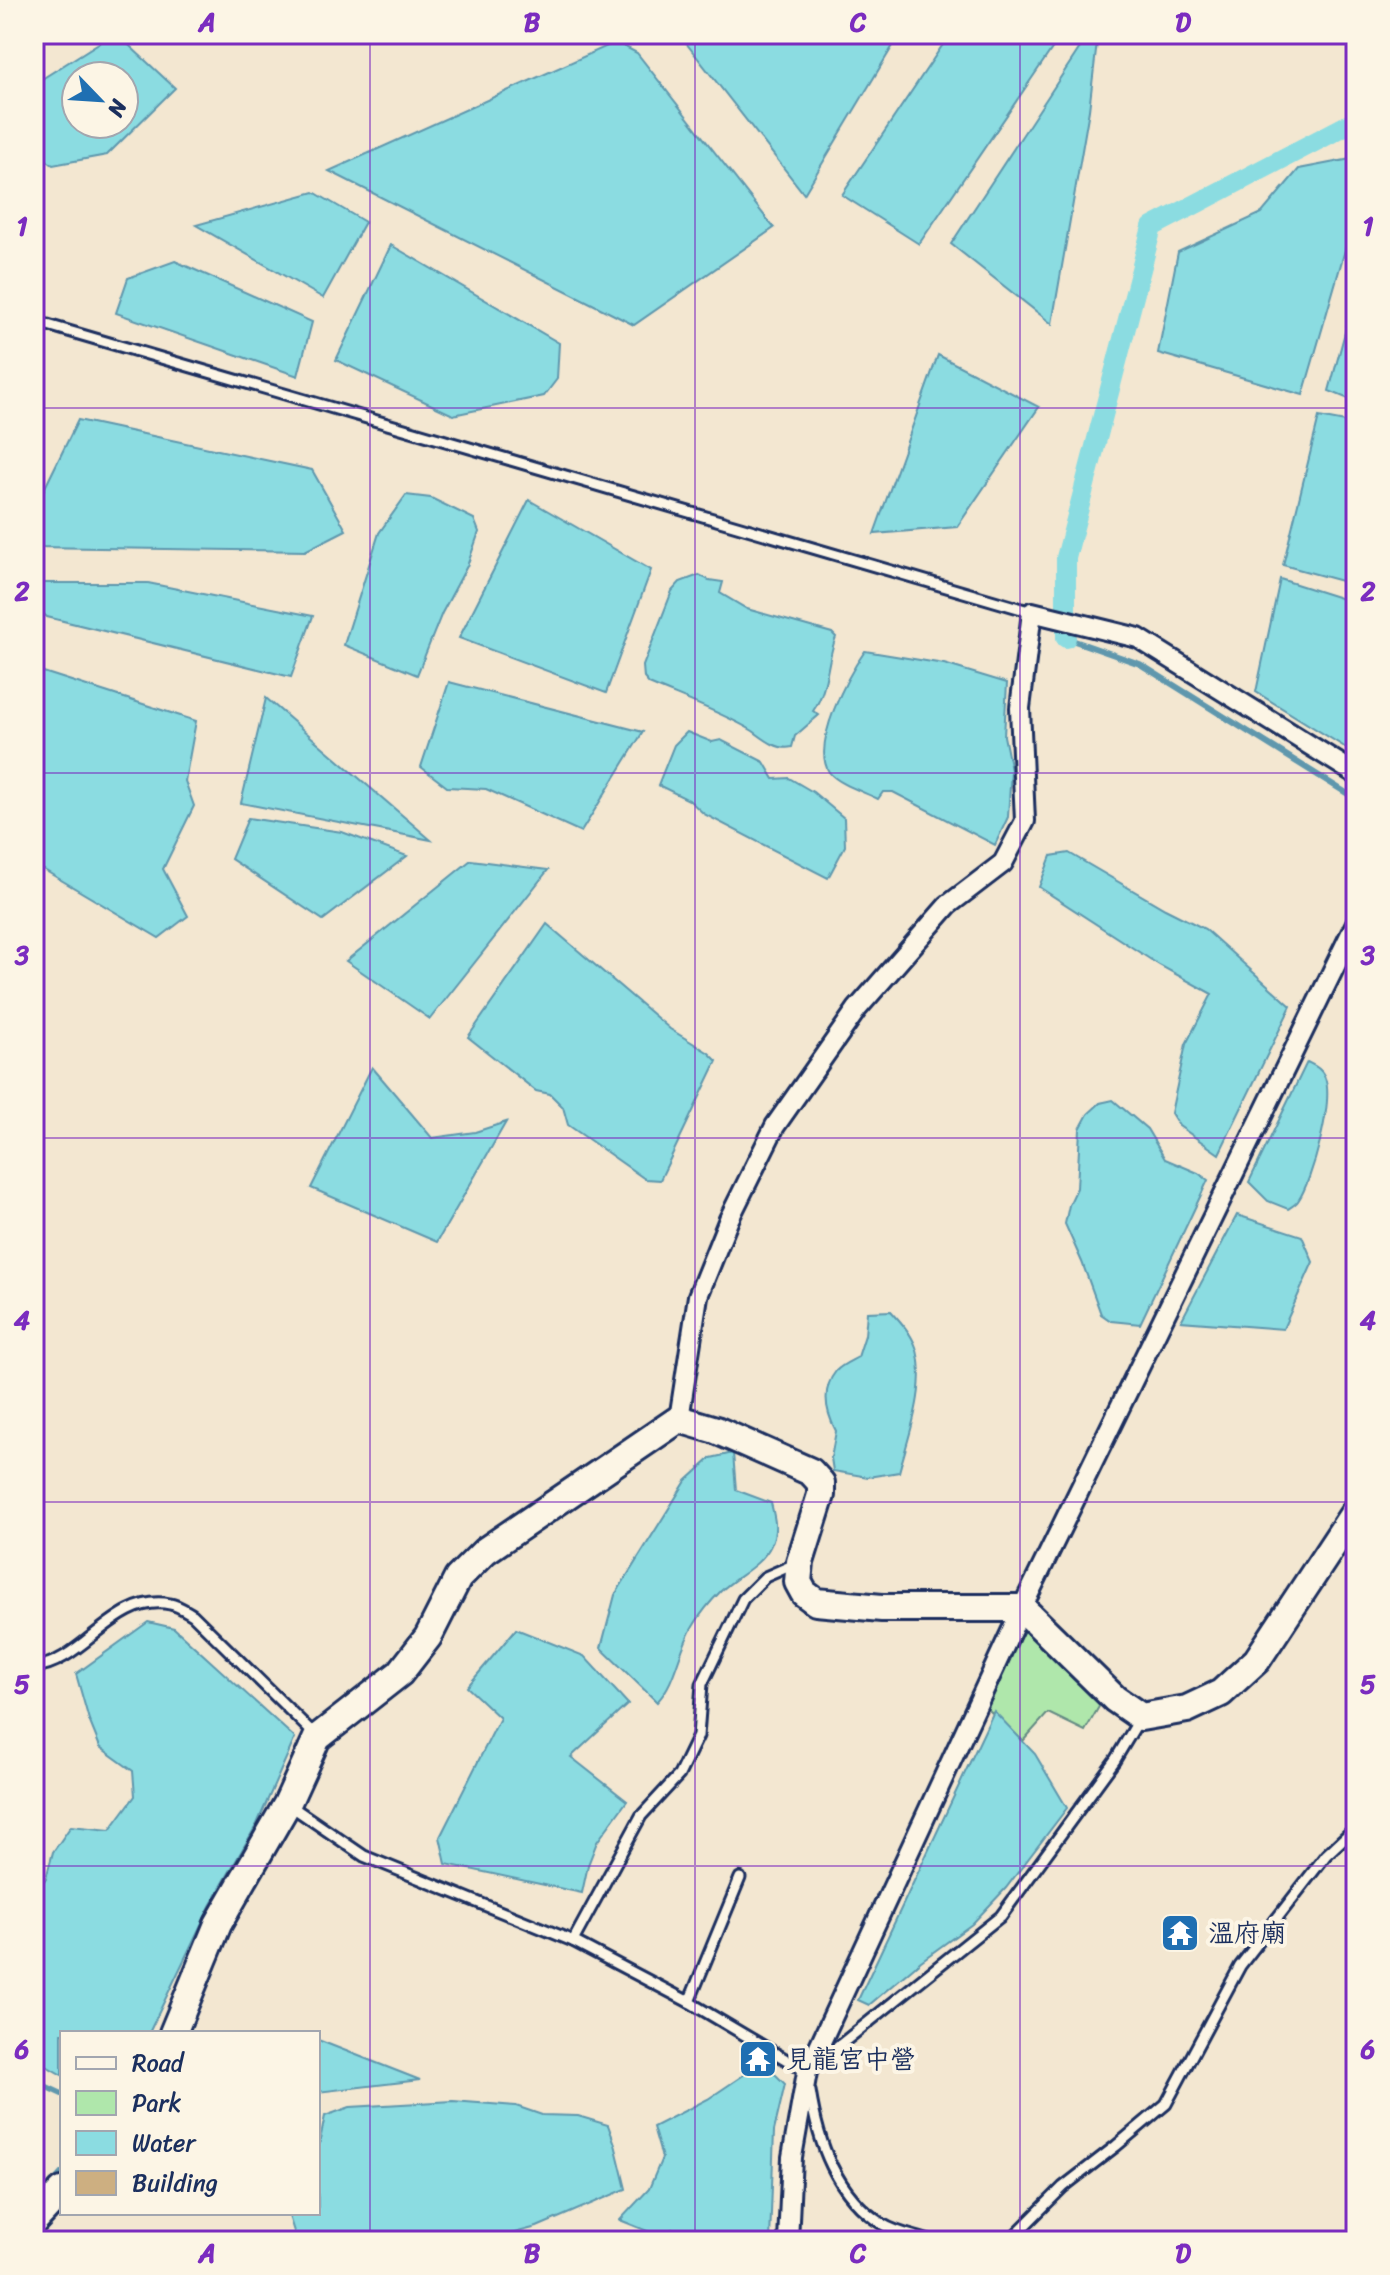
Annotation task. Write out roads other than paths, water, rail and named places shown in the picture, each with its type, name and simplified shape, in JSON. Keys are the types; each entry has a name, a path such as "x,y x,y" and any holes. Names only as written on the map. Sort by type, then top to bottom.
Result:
{"street":[{"path":"174,2031 218,1924 287,1804 317,1738 400,1673 428,1637 458,1578 485,1551 679,1419 698,1296 729,1219 775,1126 857,1009 948,905 1003,863 1025,821 1020,708 1032,612 1138,638 1356,774"},
{"path":"788,2241 792,2157 807,2072 1022,1608 1356,923"},
{"path":"679,1419 716,1430 811,1472 821,1483 821,1495 800,1562 798,1582 804,1593 816,1602 882,1608 1022,1608 1115,1699 1141,1717 1187,1709 1221,1693 1257,1660 1356,1510"},
{"path":"34,2221 60,2193"}],"lane":[{"path":"34,321 1032,612"},
{"path":"573,1941 641,1816 679,1775 698,1736 702,1684 743,1599 765,1577 800,1562"},
{"path":"34,1667 58,1660 121,1614 145,1604 171,1604 193,1615 317,1738"},
{"path":"807,2072 1001,1916 1115,1760 1141,1717"},
{"path":"287,1804 364,1856 573,1941 689,2002 807,2072"},
{"path":"1009,2241 1063,2187 1166,2104 1240,1966 1326,1855 1356,1827"},
{"path":"689,2002 740,1878"},
{"path":"807,2072 816,2131 846,2194 884,2225 930,2241"}],"water":[{"path":"117,34 175,88 140,122 140,60 72,60"},
{"path":"679,34 900,34 804,194"},
{"path":"950,34 1062,34 919,244 842,195"},
{"path":"1089,34 1098,34 1089,110 1052,324 951,244"},
{"path":"616,42 637,53 774,228 634,325 329,171"},
{"path":"60,68 60,140 122,140 107,155 53,165 34,151 34,84"},
{"path":"1356,158 1356,212 1303,395 1158,353 1178,252 1262,213 1299,169"},
{"path":"314,192 365,222 323,298 196,225"},
{"path":"391,245 559,343 557,379 544,396 453,415 336,360"},
{"path":"175,261 312,322 298,376 116,313 128,278"},
{"path":"1356,292 1356,402 1329,391"},
{"path":"938,355 1039,407 957,527 874,534"},
{"path":"1319,417 1356,424 1356,585 1283,565"},
{"path":"78,420 312,470 346,530 305,551 34,547 34,510"},
{"path":"406,495 431,498 474,519 479,532 467,566 442,613 417,675 344,645 379,533"},
{"path":"529,500 651,570 606,693 459,638"},
{"path":"699,575 723,582 720,593 747,609 832,633 836,637 822,693 813,711 819,715 795,736 792,747 771,744 741,724 649,684 644,678 643,666 672,591 680,582"},
{"path":"1280,579 1356,603 1356,754 1256,692"},
{"path":"34,583 148,583 313,616 291,677 47,617 34,606"},
{"path":"865,651 944,664 1007,683 1004,736 1011,770 1008,817 995,845 893,792 883,792 878,799 845,784 829,772 825,760 828,728 841,692"},
{"path":"34,669 196,721 185,781 194,806 163,869 188,916 159,938 34,864"},
{"path":"449,682 643,732 581,832 486,789 447,787 421,767"},
{"path":"266,698 431,840 241,803"},
{"path":"687,732 712,742 721,740 764,762 774,779 789,778 813,792 844,818 845,846 828,878 704,814 689,800 658,785 674,745"},
{"path":"248,818 342,832 407,856 323,920 231,859"},
{"path":"1069,853 1205,929 1291,1006 1219,1154 1179,1126 1171,1113 1186,1044 1212,994 1159,965 1039,887 1051,856"},
{"path":"471,860 548,870 430,1019 346,961"},
{"path":"547,924 670,1029 717,1061 660,1180 645,1179 568,1125 563,1107 550,1094 536,1091 468,1037"},
{"path":"1307,1062 1324,1075 1327,1104 1320,1141 1304,1191 1288,1209 1268,1201 1249,1182"},
{"path":"372,1067 432,1138 475,1132 506,1122 437,1242 311,1188"},
{"path":"1113,1100 1147,1129 1165,1159 1208,1180 1140,1324 1111,1321 1101,1314 1065,1224 1077,1188 1080,1129 1088,1114 1100,1103"},
{"path":"1237,1215 1302,1236 1313,1262 1283,1329 1181,1321"},
{"path":"891,1311 916,1347 920,1377 916,1410 899,1472 868,1477 833,1471 831,1458 836,1431 828,1409 828,1386 838,1369 858,1357 865,1335 867,1312"},
{"path":"733,1453 736,1490 771,1503 775,1534 762,1559 721,1591 700,1616 689,1634 664,1694 657,1702 601,1648 615,1595 686,1481 711,1458"},
{"path":"148,1622 174,1628 295,1738 257,1824 210,1906 150,2031 60,2031 60,2074 34,2059 34,1895 46,1878 53,1852 71,1826 110,1830 135,1796 133,1771 100,1747 76,1674"},
{"path":"516,1629 584,1656 628,1704 571,1757 627,1801 597,1842 582,1893 446,1864 440,1837 500,1718 467,1687"},
{"path":"994,1711 1035,1754 1067,1808 1006,1888 972,1924 921,1961 869,2005 858,2000"},
{"path":"320,2041 420,2080 320,2092"},
{"path":"763,2062 785,2084 774,2131 770,2241 709,2241 696,2231 673,2229 657,2235 620,2220 649,2189 662,2158 653,2127 708,2099"},
{"path":"453,2101 516,2106 542,2115 578,2116 608,2125 626,2189 537,2227 503,2236 446,2230 416,2241 297,2241 289,2215 320,2215 320,2140 325,2116 350,2107"}],"waterway":[{"path":"1066,638 1066,558 1152,227 1347,125 1356,126"},
{"path":"1066,638 1140,664 1356,799"},
{"path":"34,2081 60,2093"},
{"path":"52,2184 60,2175"}],"place":[{"name":"溫府廟","path":"1180,1933"},
{"name":"見龍宮中營","path":"758,2059"}]}
